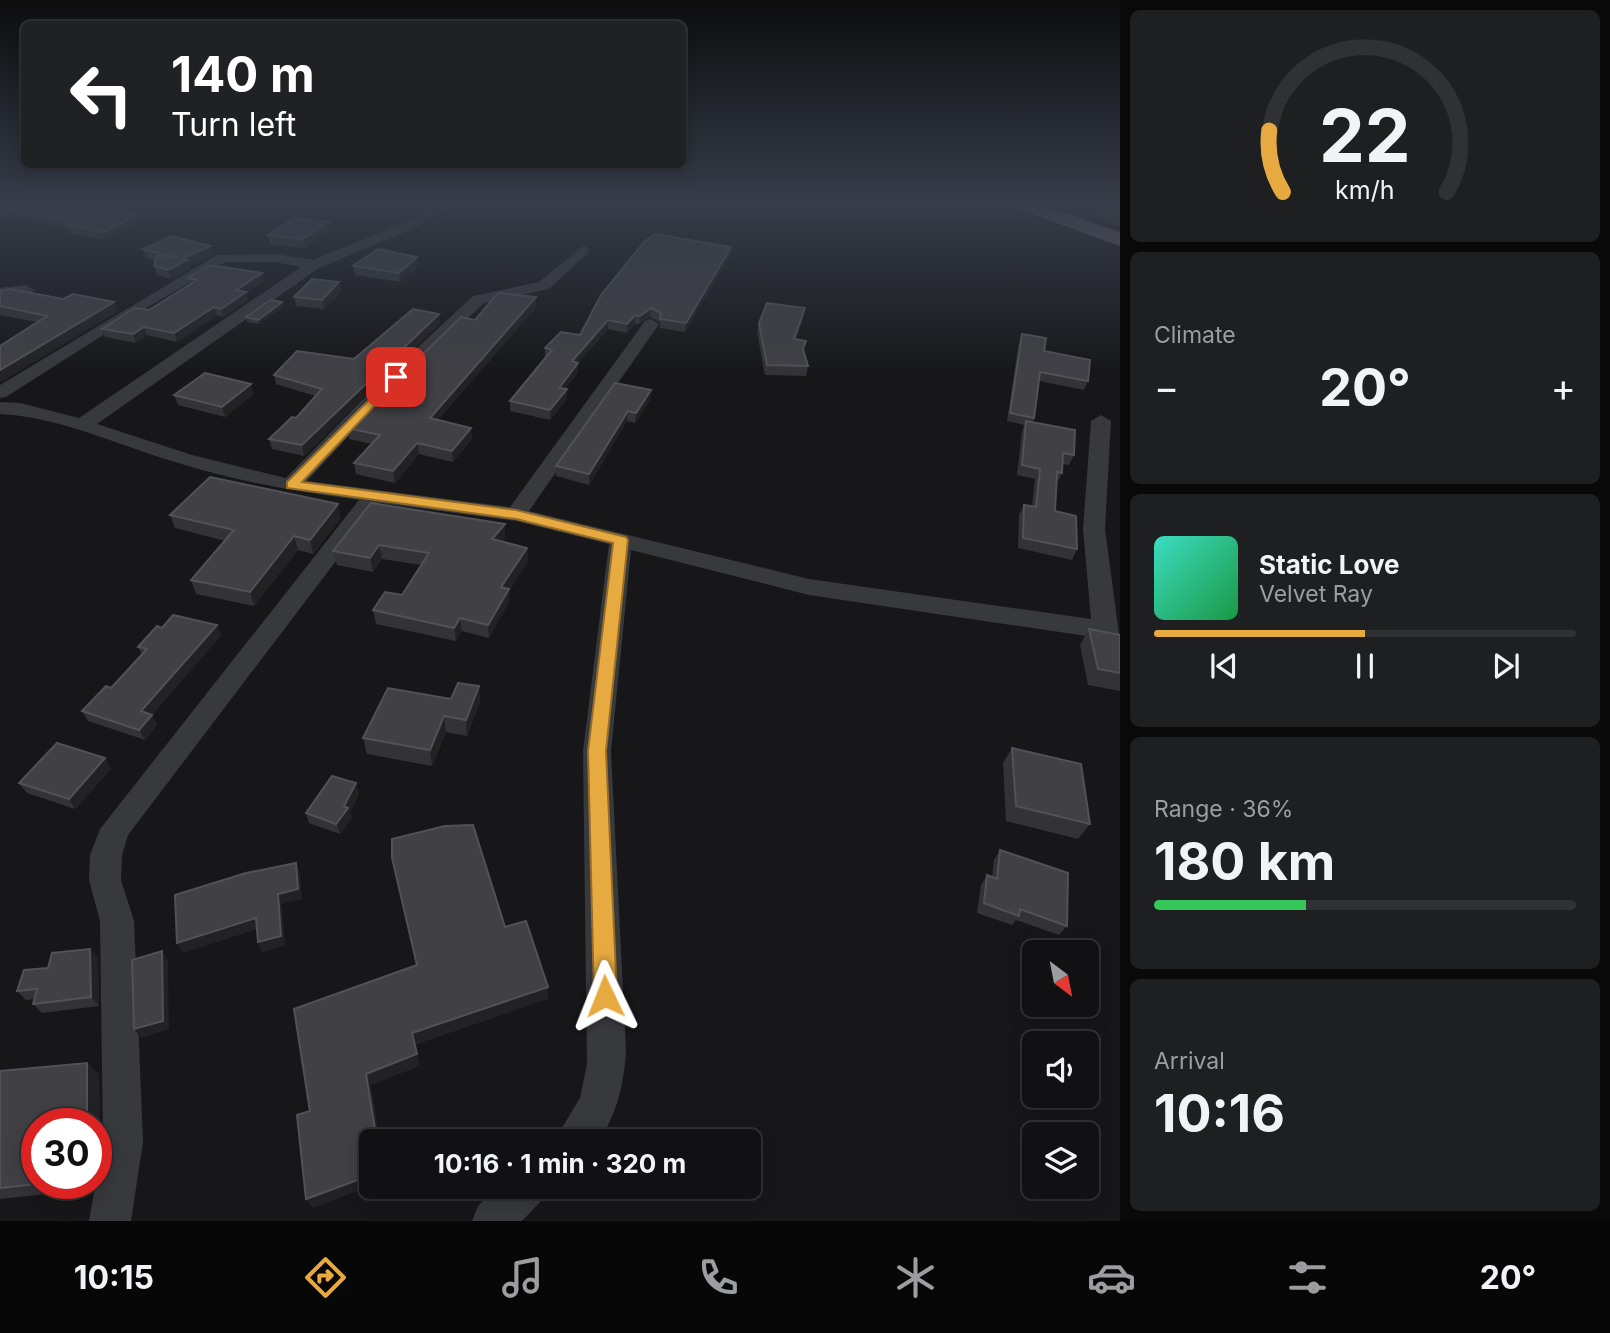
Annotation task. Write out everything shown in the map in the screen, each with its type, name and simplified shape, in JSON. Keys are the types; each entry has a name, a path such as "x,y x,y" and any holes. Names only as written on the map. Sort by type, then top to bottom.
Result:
{"street":[{"path":"0,393 130,311 217,261"},
{"path":"292,261 314,265"},
{"path":"82,425 314,265 324,261"},
{"path":"291,485 377,395 479,299 544,286 571,261"},
{"path":"0,293 26,290"},
{"path":"516,514 651,324"},
{"path":"0,408 20,410 82,425 185,458 291,485 516,514 809,587 1112,630 1094,529 1101,421"},
{"path":"110,1221 123,1142 117,920 105,880 106,855 115,829 373,497"},
{"path":"584,1129 592,1121 606,1079 597,751 621,540"},
{"path":"493,1221 515,1199"}],"building":[{"path":"155,261 185,261 168,270 154,266"},
{"path":"360,261 413,261 399,273 353,266"},
{"path":"629,261 723,261 686,323 660,319 661,313 651,308 640,316 635,315 627,324 608,320 572,361 578,363 559,388 567,389 550,410 510,401 552,350 545,348 561,332 580,335 601,295"},
{"path":"210,265 262,273 236,290 246,292 221,309 214,307 174,333 144,327 133,334 102,329 135,308 149,310 197,280 188,278"},
{"path":"312,279 339,282 322,300 294,297"},
{"path":"10,289 63,299 73,294 114,302 0,370 0,346 47,316 0,306 0,291"},
{"path":"498,293 536,297 430,418 471,428 452,451 417,443 393,471 354,463 380,435 347,428 461,317 475,320"},
{"path":"270,300 282,302 258,320 246,317"},
{"path":"767,303 805,308 794,339 806,341 803,349 808,366 767,365 759,323"},
{"path":"413,309 439,314 302,445 269,439 292,417 296,418 322,389 274,375 297,351 354,359"},
{"path":"1022,334 1046,338 1044,351 1090,360 1088,381 1040,372 1034,418 1010,413"},
{"path":"205,373 251,384 222,407 174,395"},
{"path":"615,383 651,390 636,413 628,411 589,474 556,466"},
{"path":"1026,421 1075,430 1074,455 1063,453 1062,473 1057,472 1055,511 1076,516 1077,549 1023,538 1024,505 1036,507 1040,469 1022,465"},
{"path":"210,477 338,504 310,540 294,536 250,592 191,580 234,530 170,515"},
{"path":"371,503 505,524 492,539 527,548 501,587 509,589 488,625 460,618 454,628 373,610 385,592 402,595 429,553 379,545 370,558 333,551"},
{"path":"173,615 217,625 141,711 152,715 139,730 82,711 106,686 111,688 147,649 138,647 157,626 162,628"},
{"path":"1089,629 1120,635 1120,673 1098,669"},
{"path":"458,683 479,686 466,720 444,716 430,750 363,738 388,688 451,699"},
{"path":"57,743 105,758 69,799 19,783"},
{"path":"1012,748 1081,764 1090,824 1016,806"},
{"path":"332,776 356,783 344,806 348,808 336,824 306,813"},
{"path":"473,825 505,927 526,921 548,987 412,1033 417,1054 366,1074 375,1129 359,1129 359,1179 306,1199 297,1115 310,1111 294,1009 417,965 392,858 392,839 445,826"},
{"path":"1000,850 1068,873 1067,926 1020,909 1019,916 984,903 987,875 997,879"},
{"path":"296,863 298,889 278,894 281,936 258,942 256,918 177,943 175,895 246,873"},
{"path":"90,949 91,997 33,1004 37,989 17,991 24,970 48,968 52,953"},
{"path":"162,951 163,1021 134,1029 132,960"},
{"path":"87,1063 87,1108 21,1108 21,1186 0,1188 0,1071"}],"route":[{"path":"396,377 291,485 516,514 621,540 597,751 605,996"}]}
